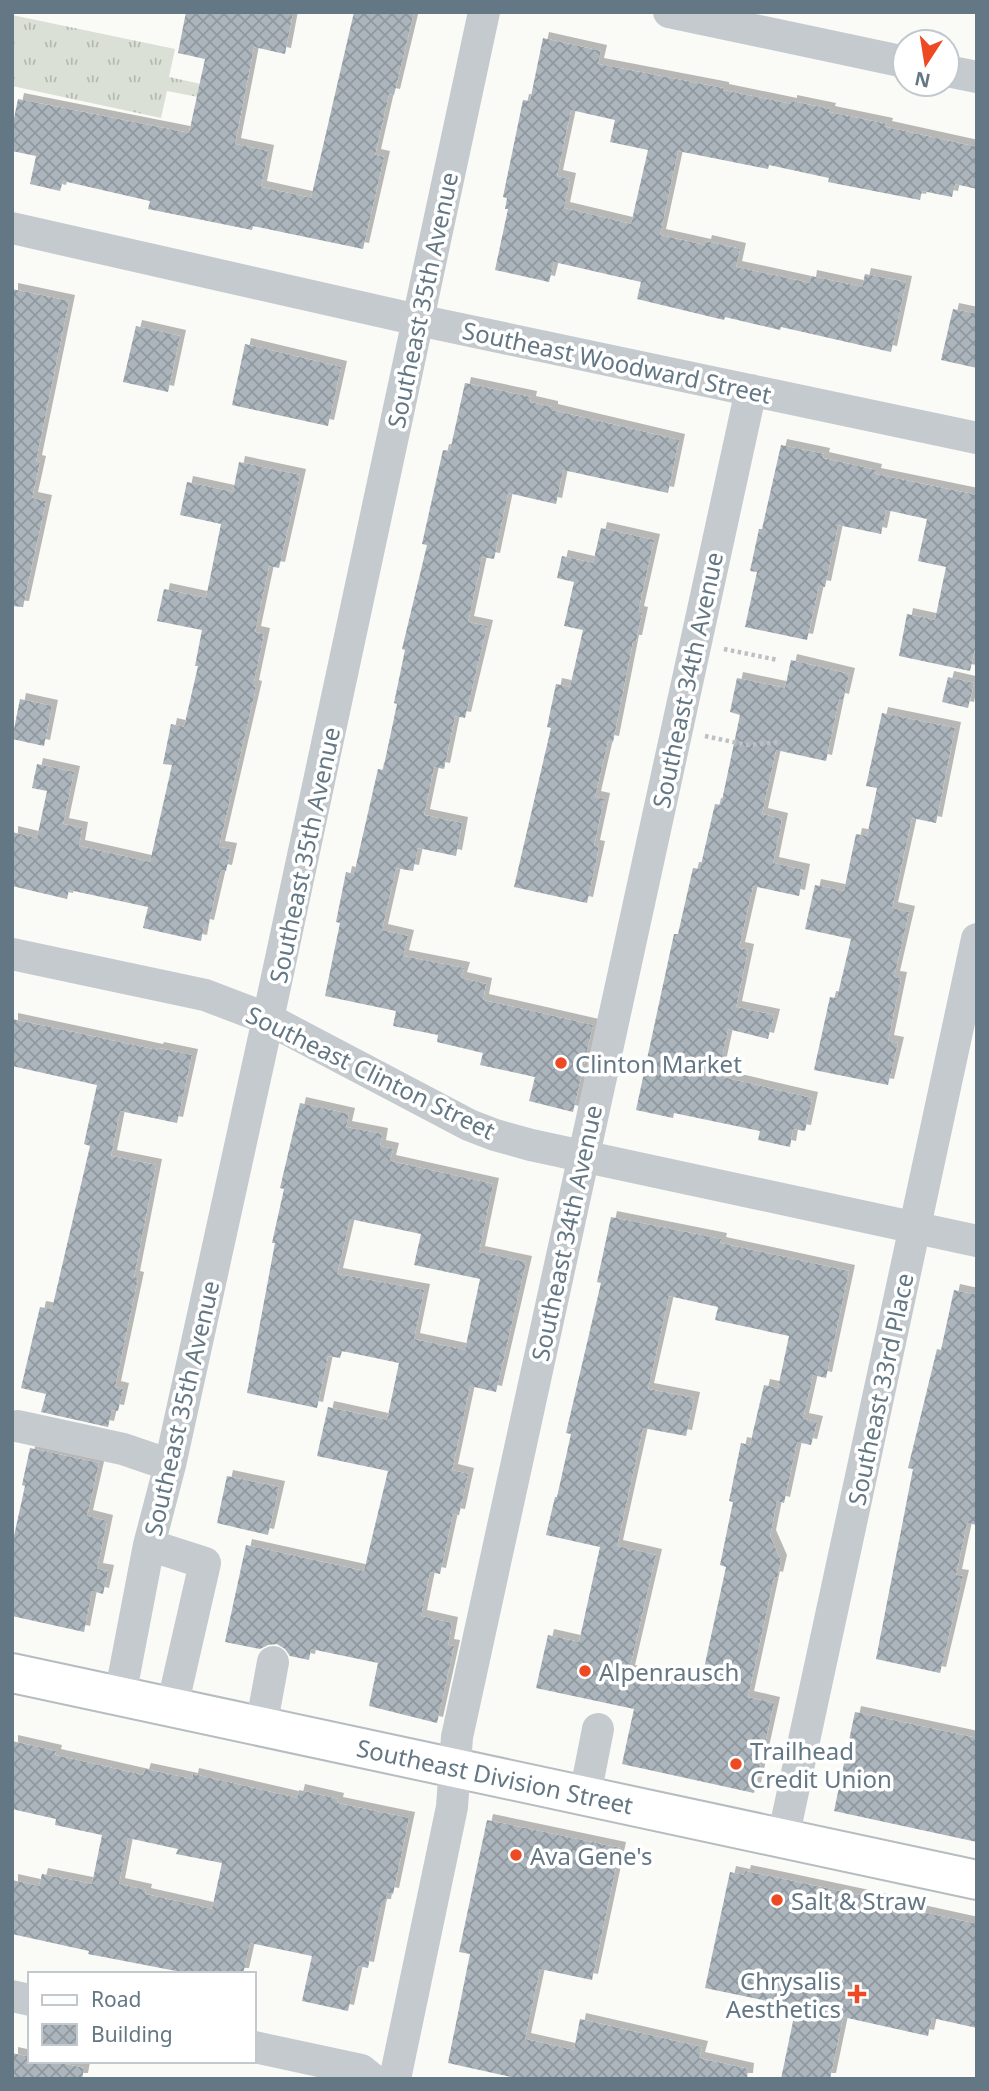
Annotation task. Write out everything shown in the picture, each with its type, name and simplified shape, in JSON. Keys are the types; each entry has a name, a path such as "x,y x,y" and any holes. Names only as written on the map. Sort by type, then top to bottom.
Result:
{"main road":[{"name":"Southeast Division Street","path":"12,1673 977,1880"}],"street":[{"name":"Southeast 35th Avenue","path":"120,1696 149,1545 170,1465 268,1020 484,12"},
{"path":"669,12 891,59"},
{"name":"Southeast Woodward Street","path":"12,228 418,320 977,438"},
{"name":"Southeast 34th Avenue","path":"395,2079 452,1807 457,1737 751,390"},
{"name":"Southeast 33rd Place","path":"783,1838 977,939"},
{"name":"Southeast Clinton Street","path":"12,954 205,995 268,1020 469,1125 495,1135 583,1157 977,1241"},
{"path":"17,1426 123,1449 170,1465"},
{"path":"149,1545 205,1563 172,1707"},
{"path":"261,1727 273,1662"},
{"path":"585,1795 598,1729"},
{"path":"256,2048 361,2070 372,2079"}],"path":[{"path":"695,643 778,660"},
{"path":"676,729 747,745 780,742"}],"green space":[{"path":"12,15 175,49 169,77 201,84 198,97 167,91 161,118 12,86"}],"building":[{"path":"186,12 293,12 285,54 254,47 235,144 268,151 261,187 311,198 354,12 414,12 394,95 389,94 375,155 384,157 363,249 253,226 252,230 148,209 150,201 63,181 60,191 30,184 36,156 12,151 12,128 18,99 189,133 205,59 178,53"},
{"path":"543,38 601,51 598,64 791,104 791,101 830,109 829,112 887,124 886,127 977,147 977,189 955,184 952,197 922,191 920,200 828,182 829,178 769,165 768,169 678,151 660,235 740,249 736,267 810,283 811,276 862,287 865,274 906,282 891,352 781,327 780,330 725,317 724,320 637,299 641,282 554,262 549,282 495,270 508,209 505,209 507,198 503,197 523,100 530,101","holes":["571,110 615,120 610,142 648,150 631,224 564,208 570,179 557,176"]},
{"path":"12,289 69,301 36,461 40,462 32,498 46,501 23,607 12,606"},
{"path":"953,309 977,314 977,368 941,360"},
{"path":"136,326 180,336 168,392 123,382"},
{"path":"245,344 341,367 328,426 232,405"},
{"path":"465,383 531,397 530,402 552,407 552,410 679,440 668,493 563,470 556,504 508,493 494,559 482,557 468,622 487,626 465,718 455,716 444,769 434,767 424,815 462,823 456,856 418,848 413,871 396,868 382,930 408,936 403,956 464,968 461,978 486,984 483,1000 593,1025 573,1112 529,1101 535,1077 480,1065 483,1053 437,1042 438,1035 393,1026 396,1011 325,996 340,923 336,922 346,872 354,874 378,769 383,770 397,704 394,703 405,650 402,649 427,545 422,544 443,450 450,451"},
{"path":"781,445 824,454 823,458 876,470 875,474 977,495 977,640 970,671 899,656 907,614 935,620 946,567 918,561 927,519 886,510 881,534 838,525 825,587 819,586 807,640 745,627 757,572 750,571"},
{"path":"239,462 300,475 279,568 269,566 255,632 264,634 253,686 256,687 219,847 231,849 226,871 221,870 208,926 204,925 201,941 143,928 148,907 69,890 67,899 12,886 12,832 37,838 47,791 32,788 37,764 74,772 63,824 82,828 79,846 150,862 172,765 163,764 171,724 184,727 198,666 195,666 202,630 157,621 164,589 206,598 221,524 180,515 187,482 233,492"},
{"path":"601,528 654,540 638,612 642,613 636,641 633,641 613,742 608,741 595,797 604,799 594,846 599,847 587,903 514,887 551,728 547,727 556,684 570,687 583,630 564,626 574,582 557,578 562,556 593,563"},
{"path":"791,660 849,674 843,700 839,699 826,761 776,750 762,814 782,819 773,863 804,870 799,896 753,886 739,948 748,950 736,1007 774,1015 768,1039 728,1029 718,1076 812,1098 805,1131 793,1129 790,1147 758,1140 760,1131 674,1113 673,1118 636,1110 674,934 678,934 693,868 700,869 715,804 721,805 740,715 730,712 737,678 785,688"},
{"path":"948,677 974,683 968,708 942,702"},
{"path":"20,699 52,706 44,746 12,739"},
{"path":"882,713 955,728 936,823 912,818 892,908 909,912 894,977 901,978 888,1041 898,1043 888,1085 814,1070 830,997 837,998 851,939 805,929 815,885 844,891 856,834 867,836 877,788 866,786"},
{"path":"12,1019 192,1055 177,1123 120,1111 111,1156 156,1165 134,1277 138,1278 115,1387 123,1389 118,1411 112,1410 108,1427 41,1412 46,1394 21,1388 40,1307 52,1309 90,1146 84,1144 97,1085 12,1066"},
{"path":"300,1103 349,1114 346,1127 382,1134 380,1146 393,1149 390,1161 493,1184 479,1252 526,1262 496,1392 470,1386 452,1470 468,1474 459,1515 453,1514 440,1574 430,1572 421,1616 452,1623 448,1645 454,1646 437,1723 369,1706 378,1663 311,1649 309,1660 290,1656 277,1644 260,1649 225,1642 246,1545 364,1571 388,1471 317,1456 328,1407 387,1420 399,1363 342,1351 340,1358 328,1356 317,1408 247,1393 275,1243 272,1243 284,1189 280,1188","holes":["350,1219 421,1234 414,1265 480,1279 465,1350 414,1339 424,1290 337,1274"]},
{"path":"611,1217 721,1239 720,1243 849,1271 826,1378 813,1375 803,1419 817,1422 811,1445 797,1442 784,1503 777,1501 770,1536 781,1561 777,1578 774,1577 748,1697 774,1703 754,1793 622,1764 634,1709 536,1688 548,1635 579,1642 600,1547 546,1535 571,1434 566,1433 601,1283 597,1282","holes":["669,1296 718,1307 715,1320 789,1336 778,1388 764,1385 750,1445 741,1443 729,1501 733,1502 720,1565 726,1567 700,1687 629,1671 656,1555 617,1546 643,1428 686,1436 694,1398 648,1389"]},
{"path":"954,1290 977,1295 977,1525 967,1523 956,1575 963,1576 940,1673 876,1659 913,1469 908,1468 937,1349 941,1350"},
{"path":"30,1448 99,1463 87,1516 107,1521 97,1569 108,1571 103,1594 92,1591 84,1632 12,1616 12,1545"},
{"path":"227,1476 279,1487 268,1535 217,1523"},
{"path":"855,1712 977,1738 977,1842 834,1811"},
{"path":"12,1741 56,1751 55,1755 143,1775 145,1769 192,1779 193,1774 297,1798 299,1790 338,1799 337,1803 409,1818 393,1894 387,1893 385,1905 381,1905 368,1968 358,1966 348,2011 302,2001 312,1956 250,1943 243,1972 182,1972 88,1954 89,1951 12,1934 12,1880 39,1886 42,1874 92,1884 102,1835 55,1825 56,1819 12,1809","holes":["128,1838 178,1849 176,1854 222,1863 212,1909 145,1894 146,1890 119,1884"]},
{"path":"487,1820 620,1848 592,1980 540,1969 525,2039 574,2050 580,2019 702,2047 699,2058 748,2069 747,2079 520,2079 448,2063 470,1954 459,1952"},
{"path":"745,1871 887,1901 886,1904 977,1924 977,2028 932,2018 928,2036 843,2017 830,2079 781,2079 796,2007 705,1988 730,1872 744,1875"},
{"path":"12,2053 28,2057 28,2063 60,2063 84,2068 82,2079 12,2079"}],"place":[{"name":"Clinton Market","path":"561,1063"},
{"name":"Alpenrausch","path":"585,1671"},
{"name":"Trailhead Credit Union","path":"736,1764"},
{"name":"Ava Gene's","path":"516,1855"},
{"name":"Salt & Straw","path":"777,1900"},
{"name":"Chrysalis Aesthetics","path":"857,1994"}]}
